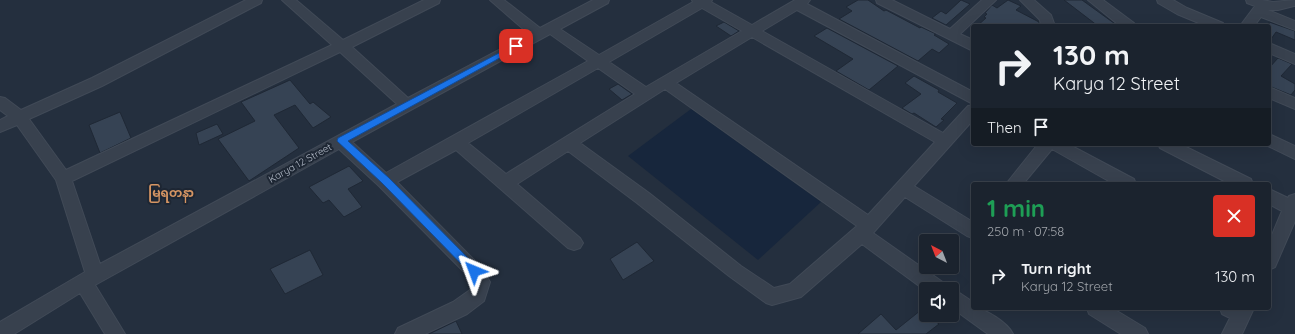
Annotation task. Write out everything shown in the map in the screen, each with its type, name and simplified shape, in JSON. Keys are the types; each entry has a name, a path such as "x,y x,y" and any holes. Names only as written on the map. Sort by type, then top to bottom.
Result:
{"street":[{"path":"0,126 104,78 256,0"},
{"path":"288,0 310,17 407,105"},
{"path":"63,178 342,46 434,0"},
{"path":"496,0 544,31 599,62 646,94"},
{"name":"Karya 12 Street","path":"0,332 89,279 407,105 603,0"},
{"path":"882,0 971,45"},
{"path":"1026,0 1046,18 1048,24"},
{"path":"1094,0 1125,24"},
{"path":"1163,0 1182,11 1213,24"},
{"path":"385,181 458,142 599,62 702,1 751,31 945,142"},
{"path":"1257,6 1281,7 1295,1"},
{"path":"505,183 646,94 801,2 971,98"},
{"path":"951,35 982,2"},
{"path":"1248,24 1257,6"},
{"path":"1257,6 1295,26"},
{"path":"1271,49 1295,59"},
{"path":"666,82 865,230 929,282"},
{"path":"1271,93 1295,104"},
{"path":"0,102 20,118 63,178 89,279 115,334"},
{"path":"569,143 643,198 735,271 772,297 795,291 865,230 971,112"},
{"path":"341,141 385,181 474,271 481,282 478,296 460,308 405,334"},
{"path":"1271,141 1295,153"},
{"path":"458,142 574,243"},
{"path":"1018,182 1045,146"},
{"path":"1059,146 1124,182"},
{"path":"1170,146 1241,182"},
{"path":"904,187 971,230"},
{"path":"1271,197 1294,206 1271,257"},
{"path":"959,303 1003,334"},
{"path":"1099,310 1138,334"},
{"path":"1232,334 1238,310"}],"water":[{"path":"691,109 821,202 758,260 628,156"}],"building":[{"path":"858,0 868,0 884,11 886,10 920,28 921,27 936,34 934,35 949,44 939,53 932,49 918,61 839,19 852,11 846,7"},
{"path":"961,0 970,4 946,25 932,18 941,11 946,14"},
{"path":"1008,0 1021,6 1016,10 1039,22 1039,24 979,24 986,18 984,17 987,14 985,13 992,5 997,8"},
{"path":"1064,0 1082,0 1115,24 1095,24"},
{"path":"724,22 739,31 731,36 716,26"},
{"path":"1269,22 1295,31 1295,40 1276,32 1271,39 1271,24 1269,24"},
{"path":"827,28 898,66 869,90 836,71 853,59 814,36"},
{"path":"1278,58 1292,64 1281,76 1295,84 1295,90 1291,95 1271,87 1271,66"},
{"path":"914,76 939,90 938,92 957,103 941,119 944,120 936,127 914,113 912,114 902,108 921,94 905,83"},
{"path":"290,80 310,104 313,102 331,117 313,128 295,105 274,115 299,148 249,181 218,139 255,121 241,102"},
{"path":"618,84 632,94 622,100 609,89"},
{"path":"120,112 131,138 100,153 89,125"},
{"path":"217,124 223,134 199,145 196,133"},
{"path":"349,166 363,181 348,189 362,207 344,217 329,200 323,203 309,187"},
{"path":"637,242 654,261 623,280 610,259"},
{"path":"310,250 323,275 285,294 270,269"},
{"path":"919,312 919,322 936,322 939,324 926,334 858,334 881,314 896,330"},
{"path":"456,321 462,334 429,334"}],"district":[{"name":"မြရတနာ","path":"171,192"}],"route":[{"path":"474,271 385,181 341,141 516,46"}]}
